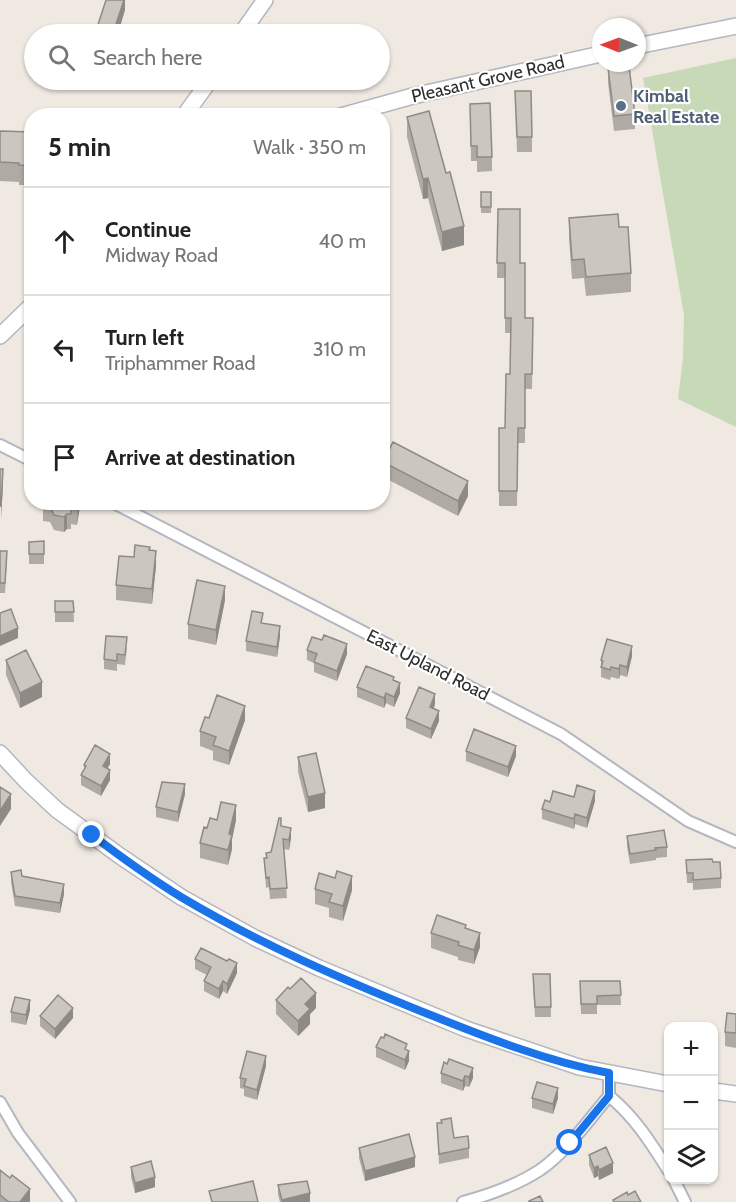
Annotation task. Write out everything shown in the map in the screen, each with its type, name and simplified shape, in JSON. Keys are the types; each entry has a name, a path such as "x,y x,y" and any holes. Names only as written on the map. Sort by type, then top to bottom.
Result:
{"street":[{"path":"248,24 265,0"},
{"path":"646,44 736,26"},
{"name":"Pleasant Grove Road","path":"370,108 413,96 592,56"},
{"path":"190,108 203,90"},
{"path":"0,336 24,313"},
{"path":"0,445 24,457"},
{"name":"East Upland Road","path":"127,510 561,734 688,821 736,842"},
{"path":"0,753 26,782 57,810 159,883 239,930 319,968 466,1029 579,1067 664,1083"},
{"path":"463,1202 500,1190 538,1171 570,1143 609,1096 609,1073"},
{"path":"718,1092 736,1094"},
{"path":"609,1096 623,1107 640,1127 664,1163"},
{"path":"0,1102 18,1132 70,1202"},
{"path":"676,1184 685,1202"}],"green space":[{"path":"736,58 736,427 678,399 683,358 684,315 643,78"}],"building":[{"path":"106,0 124,0 116,24 98,24"},
{"name":"Kimbal Real Estate","path":"608,72 630,72 635,114 614,116"},
{"path":"515,91 531,91 532,137 517,137"},
{"path":"490,103 492,157 477,157 477,146 471,146 470,104"},
{"path":"429,111 446,173 450,172 464,226 442,232 428,178 423,179 407,117"},
{"path":"0,131 24,132 24,165 0,162"},
{"path":"481,192 491,192 491,207 481,207"},
{"path":"498,209 520,209 520,263 525,263 525,318 533,318 532,374 525,374 525,428 518,428 517,491 499,491 499,428 505,428 506,374 510,374 511,318 505,318 505,263 497,263"},
{"path":"618,214 619,227 628,227 631,273 586,277 584,259 572,260 569,218"},
{"path":"393,442 468,481 458,501 390,466 390,448"},
{"path":"0,469 3,469 1,506 0,506"},
{"path":"52,510 71,510 71,514 64,517 54,515"},
{"path":"44,541 44,554 29,554 29,542"},
{"path":"135,545 150,547 149,550 156,551 152,589 116,585 119,556 134,557"},
{"path":"0,551 7,551 5,583 0,583"},
{"path":"197,580 225,586 216,630 188,624"},
{"path":"55,601 73,601 74,612 55,612"},
{"path":"11,609 18,628 0,636 0,613"},
{"path":"252,611 263,613 261,623 280,626 277,647 246,641"},
{"path":"324,635 347,644 337,671 314,662 317,654 307,650 312,637 322,640"},
{"path":"106,636 127,637 125,655 117,654 117,661 104,659"},
{"path":"607,639 632,646 627,667 620,665 619,669 611,667 610,670 601,667"},
{"path":"26,650 42,682 20,693 6,660"},
{"path":"366,666 394,677 393,680 400,683 394,697 386,693 384,698 357,687"},
{"path":"419,687 435,694 430,707 439,711 431,729 406,718"},
{"path":"217,695 245,706 229,751 213,745 216,737 200,731 205,717 209,718"},
{"path":"474,729 516,746 508,767 466,751"},
{"path":"95,745 110,754 103,766 110,770 101,786 81,775"},
{"path":"316,753 325,793 308,797 298,757"},
{"path":"162,782 185,784 178,812 156,807"},
{"path":"577,785 595,791 587,818 575,814 574,819 542,809 545,800 550,802 553,791 574,797"},
{"path":"0,787 11,794 0,811"},
{"path":"221,802 236,805 229,834 232,835 228,850 200,843 204,827 207,828 210,818 217,820"},
{"path":"279,818 281,818 281,826 291,828 289,840 283,839 287,888 270,889 269,877 266,878 264,858 267,858 266,853 271,852"},
{"path":"664,830 667,847 630,854 627,836"},
{"path":"712,859 713,862 720,862 721,878 693,880 693,873 687,873 686,860"},
{"path":"21,870 22,876 64,884 60,903 15,896 11,872"},
{"path":"337,871 352,876 343,906 329,902 332,894 315,889 319,873 335,878"},
{"path":"437,915 466,925 465,928 480,933 474,950 458,945 459,942 431,933"},
{"path":"201,948 227,961 229,959 237,963 227,984 223,981 219,989 204,981 211,967 195,959"},
{"path":"533,974 550,974 551,1007 535,1007"},
{"path":"301,978 316,993 305,1004 310,1009 298,1021 276,1000 288,987 290,989"},
{"path":"580,981 620,981 621,995 597,996 597,1004 581,1004"},
{"path":"58,995 73,1008 55,1029 40,1016"},
{"path":"15,997 30,1000 26,1015 11,1012"},
{"path":"727,1013 736,1014 736,1033 725,1032"},
{"path":"385,1034 407,1044 405,1049 409,1051 405,1060 376,1047"},
{"path":"247,1051 266,1056 257,1090 244,1086 246,1079 240,1078"},
{"path":"449,1059 473,1068 469,1077 465,1076 463,1081 441,1073 444,1062 447,1064"},
{"path":"537,1082 558,1088 553,1104 532,1098"},
{"path":"451,1118 454,1138 468,1136 469,1148 439,1154 437,1123"},
{"path":"409,1134 415,1157 365,1171 359,1148"},
{"path":"606,1147 613,1163 599,1170 598,1166 594,1168 589,1155"},
{"path":"151,1161 155,1177 135,1183 131,1167"},
{"path":"0,1170 10,1178 12,1175 30,1189 20,1202 9,1202 0,1195"},
{"path":"253,1181 258,1202 212,1202 209,1191"},
{"path":"307,1181 310,1193 282,1200 278,1185"},
{"path":"635,1191 641,1202 614,1202 613,1200 627,1192 628,1195"},
{"path":"540,1196 543,1202 529,1202 529,1201"}],"place":[{"name":"Kimbal Real Estate","path":"621,106"}],"route":[{"path":"92,835 181,897 232,926 303,961 466,1029 579,1067 609,1073 609,1096 570,1143"}]}
